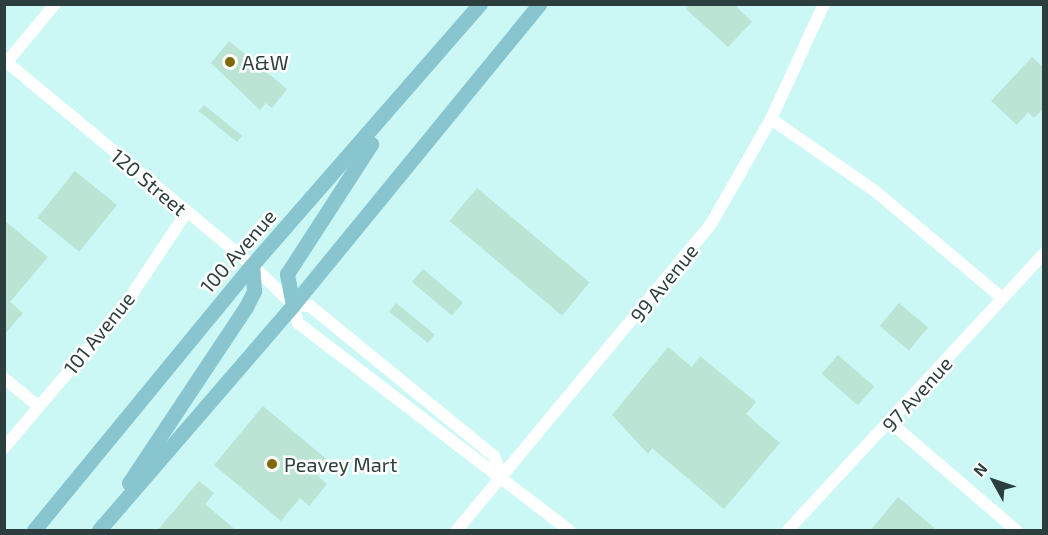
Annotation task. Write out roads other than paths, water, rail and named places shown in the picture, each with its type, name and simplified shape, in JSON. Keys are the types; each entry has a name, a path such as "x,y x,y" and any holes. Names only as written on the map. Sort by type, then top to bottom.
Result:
{"main road":[{"name":"100 Avenue","path":"34,531 252,265 401,99 480,4"},
{"path":"98,531 293,305 539,4"},
{"path":"293,305 287,274 294,260 401,99"},
{"path":"98,531 246,307 254,291 252,265"}],"street":[{"path":"6,61 55,4"},
{"name":"99 Avenue","path":"457,531 711,224 771,119 824,4"},
{"name":"120 Street","path":"6,61 186,213 252,265 293,305 298,323 482,469 502,476 569,531"},
{"path":"771,119 875,191 1002,298"},
{"name":"101 Avenue","path":"4,448 125,305 186,213"},
{"name":"97 Avenue","path":"788,531 891,423 1044,254"},
{"name":"120 Street","path":"293,305 310,306 494,456 502,476"},
{"path":"4,378 39,407"},
{"path":"891,423 1016,531"}],"place":[{"name":"A&W","path":"230,62"},
{"name":"Peavey Mart","path":"272,464"}]}
